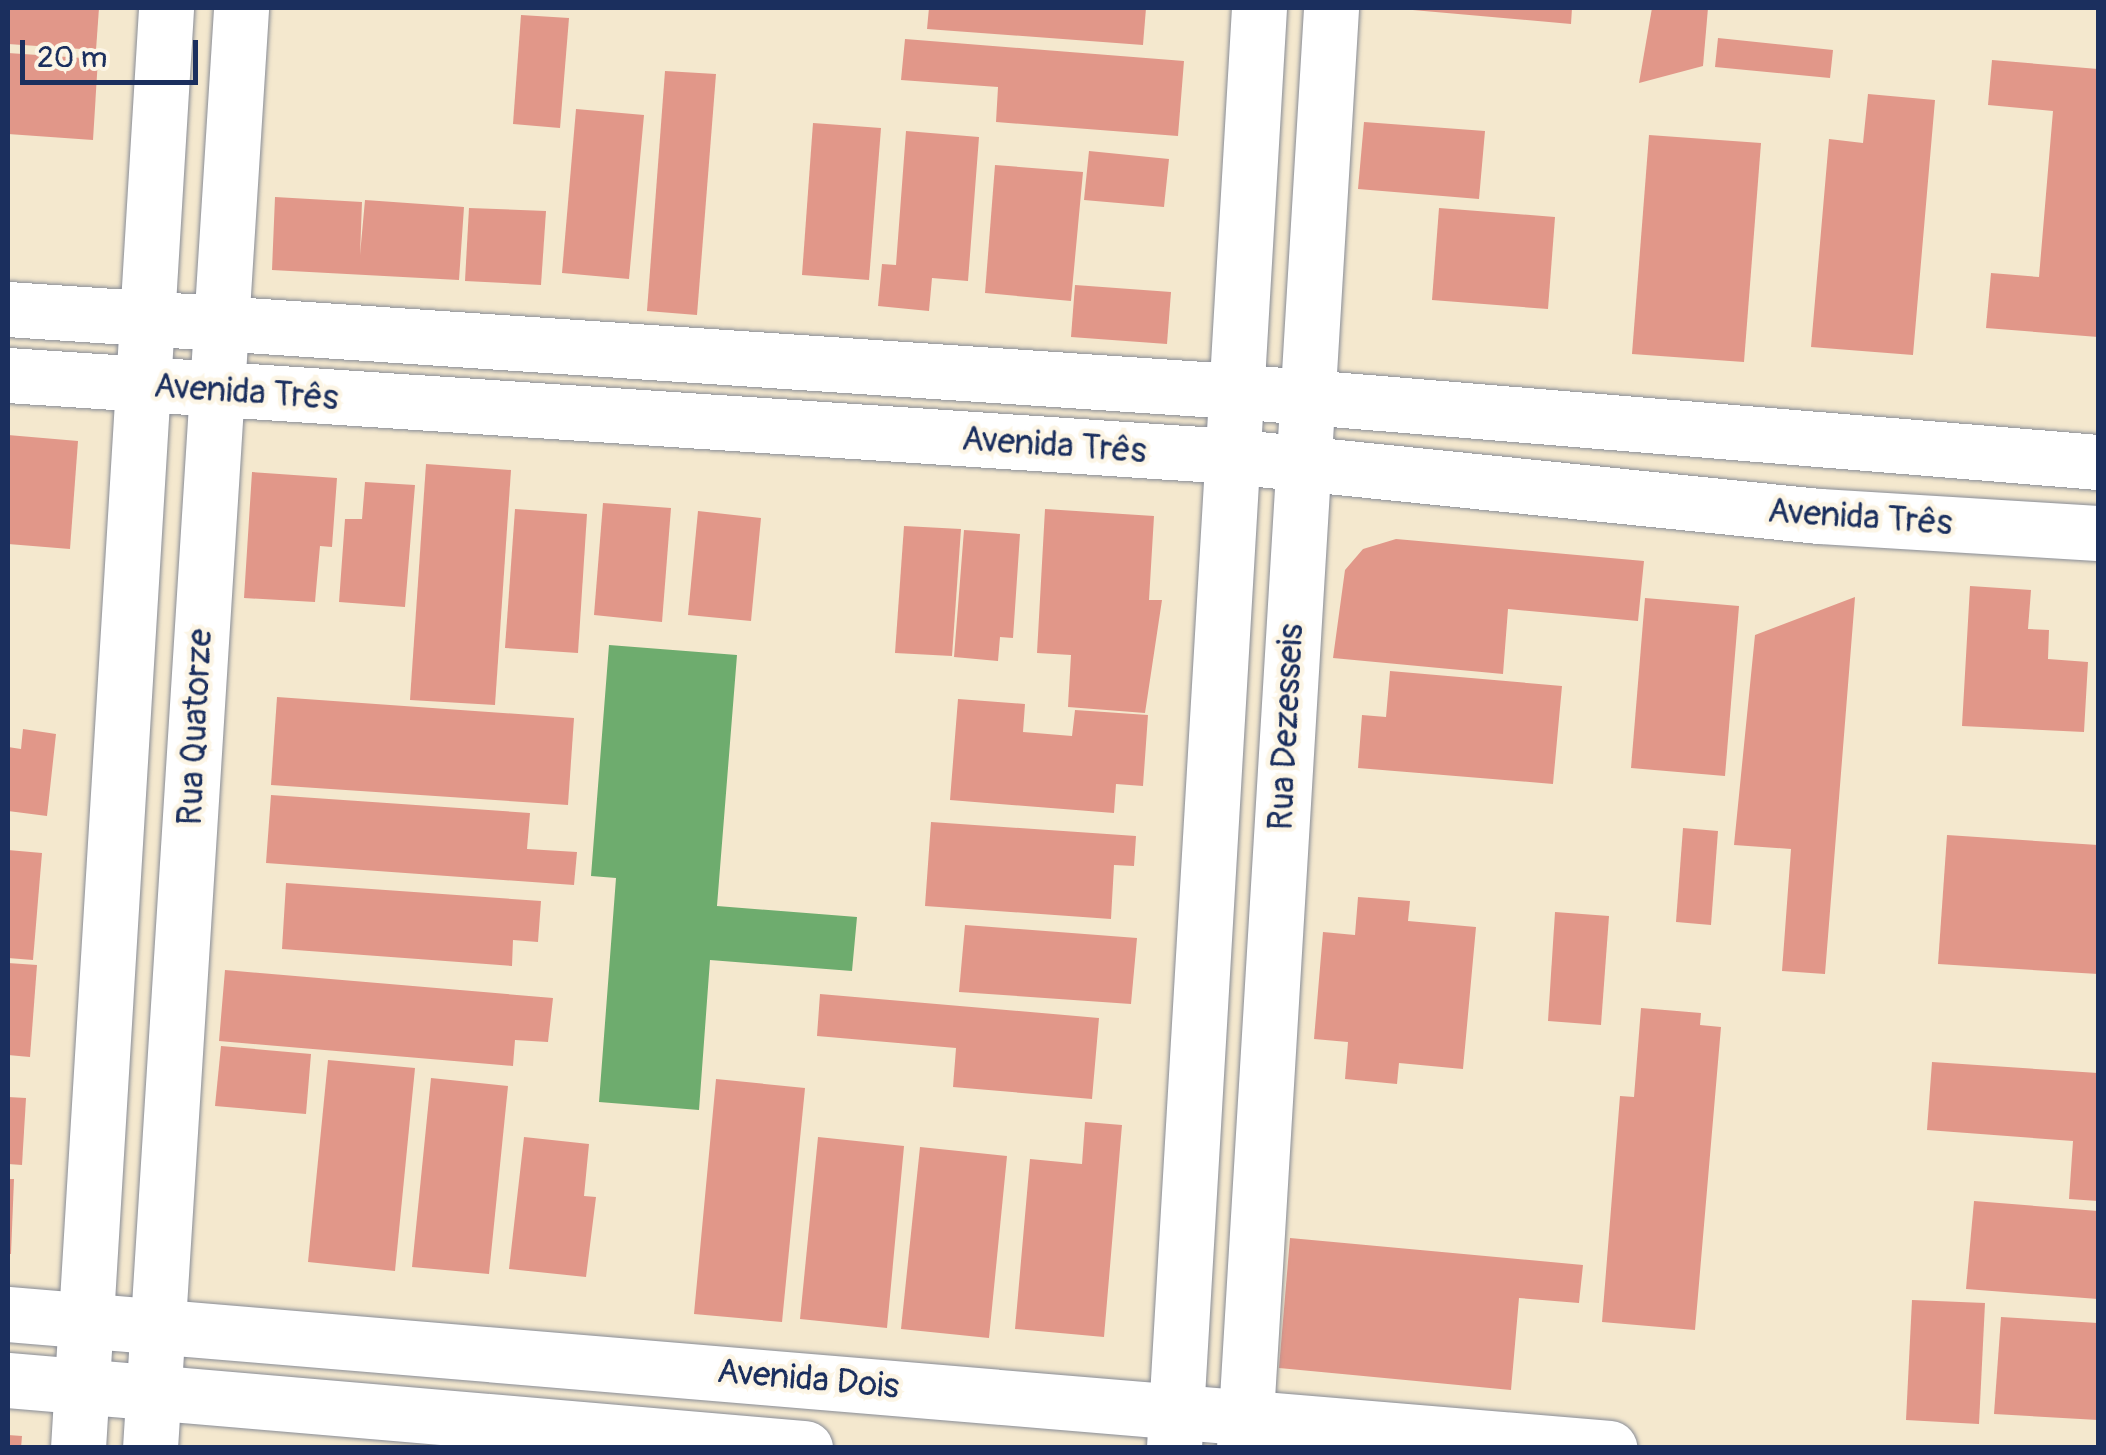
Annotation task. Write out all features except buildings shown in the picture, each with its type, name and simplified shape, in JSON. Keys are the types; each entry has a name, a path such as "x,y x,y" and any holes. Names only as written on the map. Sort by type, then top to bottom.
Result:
{"street":[{"name":"Rua Quatorze","path":"78,1448 166,8"},
{"name":"Rua Quatorze","path":"152,1421 242,8"},
{"name":"Rua Dezesseis","path":"1175,1429 1258,8"},
{"name":"Rua Dezesseis","path":"1245,1431 1300,466 1331,8"},
{"name":"Avenida Três","path":"8,309 1234,391 1304,402 2098,462"},
{"name":"Avenida Três","path":"8,375 215,392 1230,456 1300,466 2098,533"},
{"name":"Avenida Dois","path":"8,1314 160,1323 1175,1429 1609,1448"},
{"name":"Avenida Dois","path":"8,1380 84,1385 152,1421 805,1448"}],"green space":[{"path":"609,645 737,655 717,906 857,917 852,971 710,960 699,1110 599,1102 616,878 591,876"}]}
